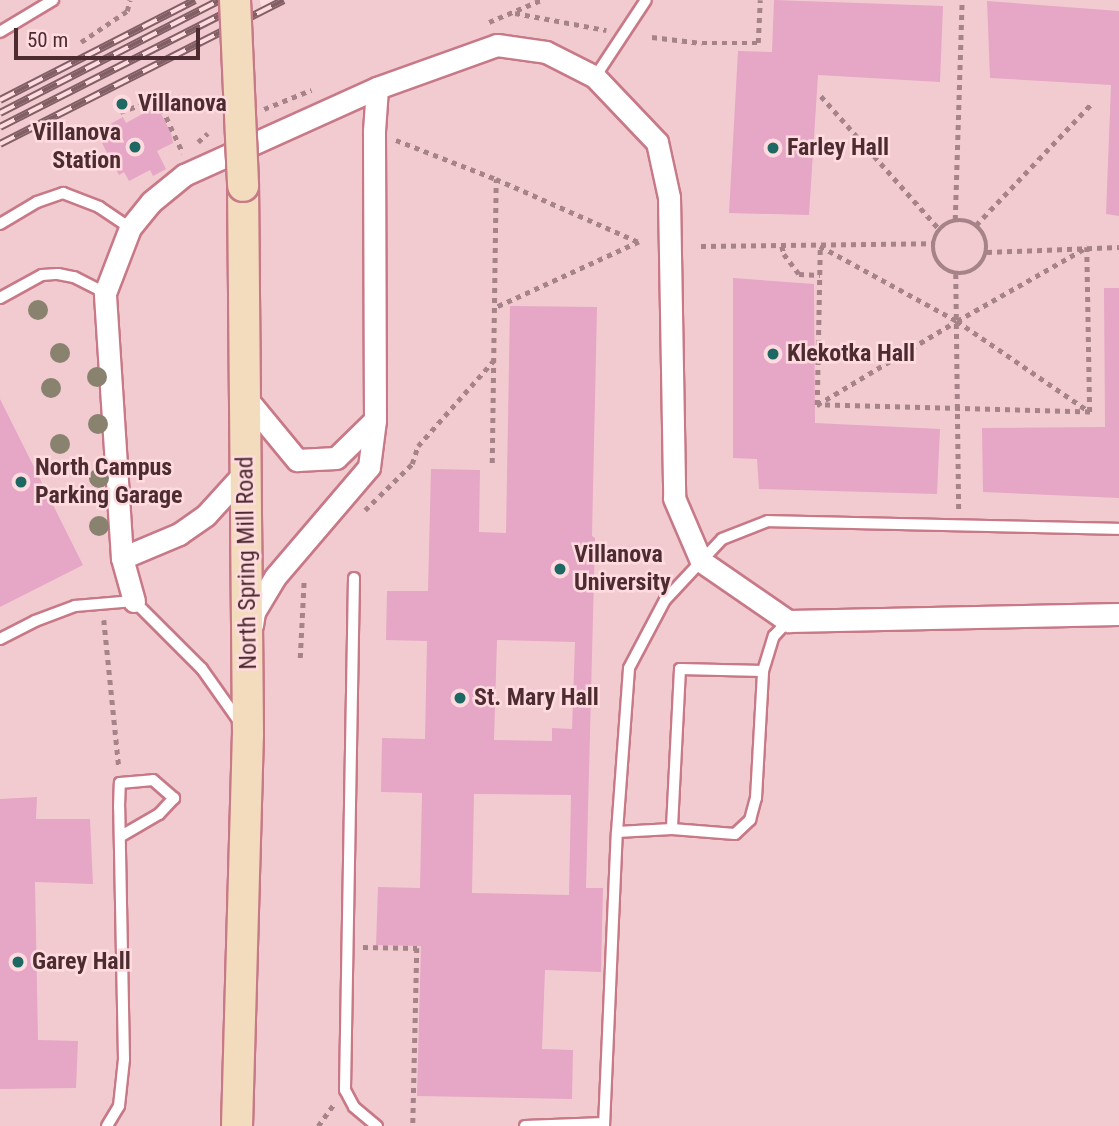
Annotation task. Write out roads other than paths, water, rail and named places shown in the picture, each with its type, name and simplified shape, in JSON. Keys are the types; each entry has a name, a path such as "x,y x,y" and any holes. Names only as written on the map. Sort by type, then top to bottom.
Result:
{"main road":[{"name":"North Spring Mill Road","path":"234,0 243,186 248,734 237,1126"}],"street":[{"path":"134,601 122,558 105,293 130,228 151,202 184,175 377,88 497,45 546,52 595,77 657,142 669,197 674,498 701,561 788,621 1119,614"},
{"path":"247,648 254,612 275,577 369,467 375,420 374,131 377,88"},
{"path":"245,397 297,460 336,458 375,420"},
{"path":"122,558 179,534 206,515 246,471"}],"lane":[{"path":"0,32 53,0"},
{"path":"595,77 646,0"},
{"path":"0,224 37,202 63,192 99,207 130,228"},
{"path":"0,298 42,275 58,274 74,277 105,293"},
{"path":"525,1126 604,1125 617,832 629,668 665,600 722,539 768,521 1119,529"},
{"path":"354,579 345,1090 354,1107 377,1126"},
{"path":"0,639 35,621 75,606 134,601 202,669 248,734"},
{"path":"617,832 672,829 735,834 750,820 755,798 763,671 774,636 788,621"},
{"path":"672,829 680,669 763,671"},
{"path":"107,1126 119,1106 124,1059 121,836 121,783 153,779 174,798 159,814 121,836"}],"railway":[{"path":"0,100 195,0"},
{"path":"0,113 220,0"},
{"path":"0,127 250,0"},
{"path":"0,144 284,0"}],"place":[{"name":"Villanova","path":"122,104"},
{"name":"Villanova Station","path":"135,147"},
{"name":"Farley Hall","path":"773,148"},
{"name":"Klekotka Hall","path":"773,354"},
{"name":"North Campus Parking Garage","path":"21,482"},
{"name":"Villanova University","path":"560,569"},
{"name":"St. Mary Hall","path":"460,698"},
{"name":"Garey Hall","path":"18,962"}]}
